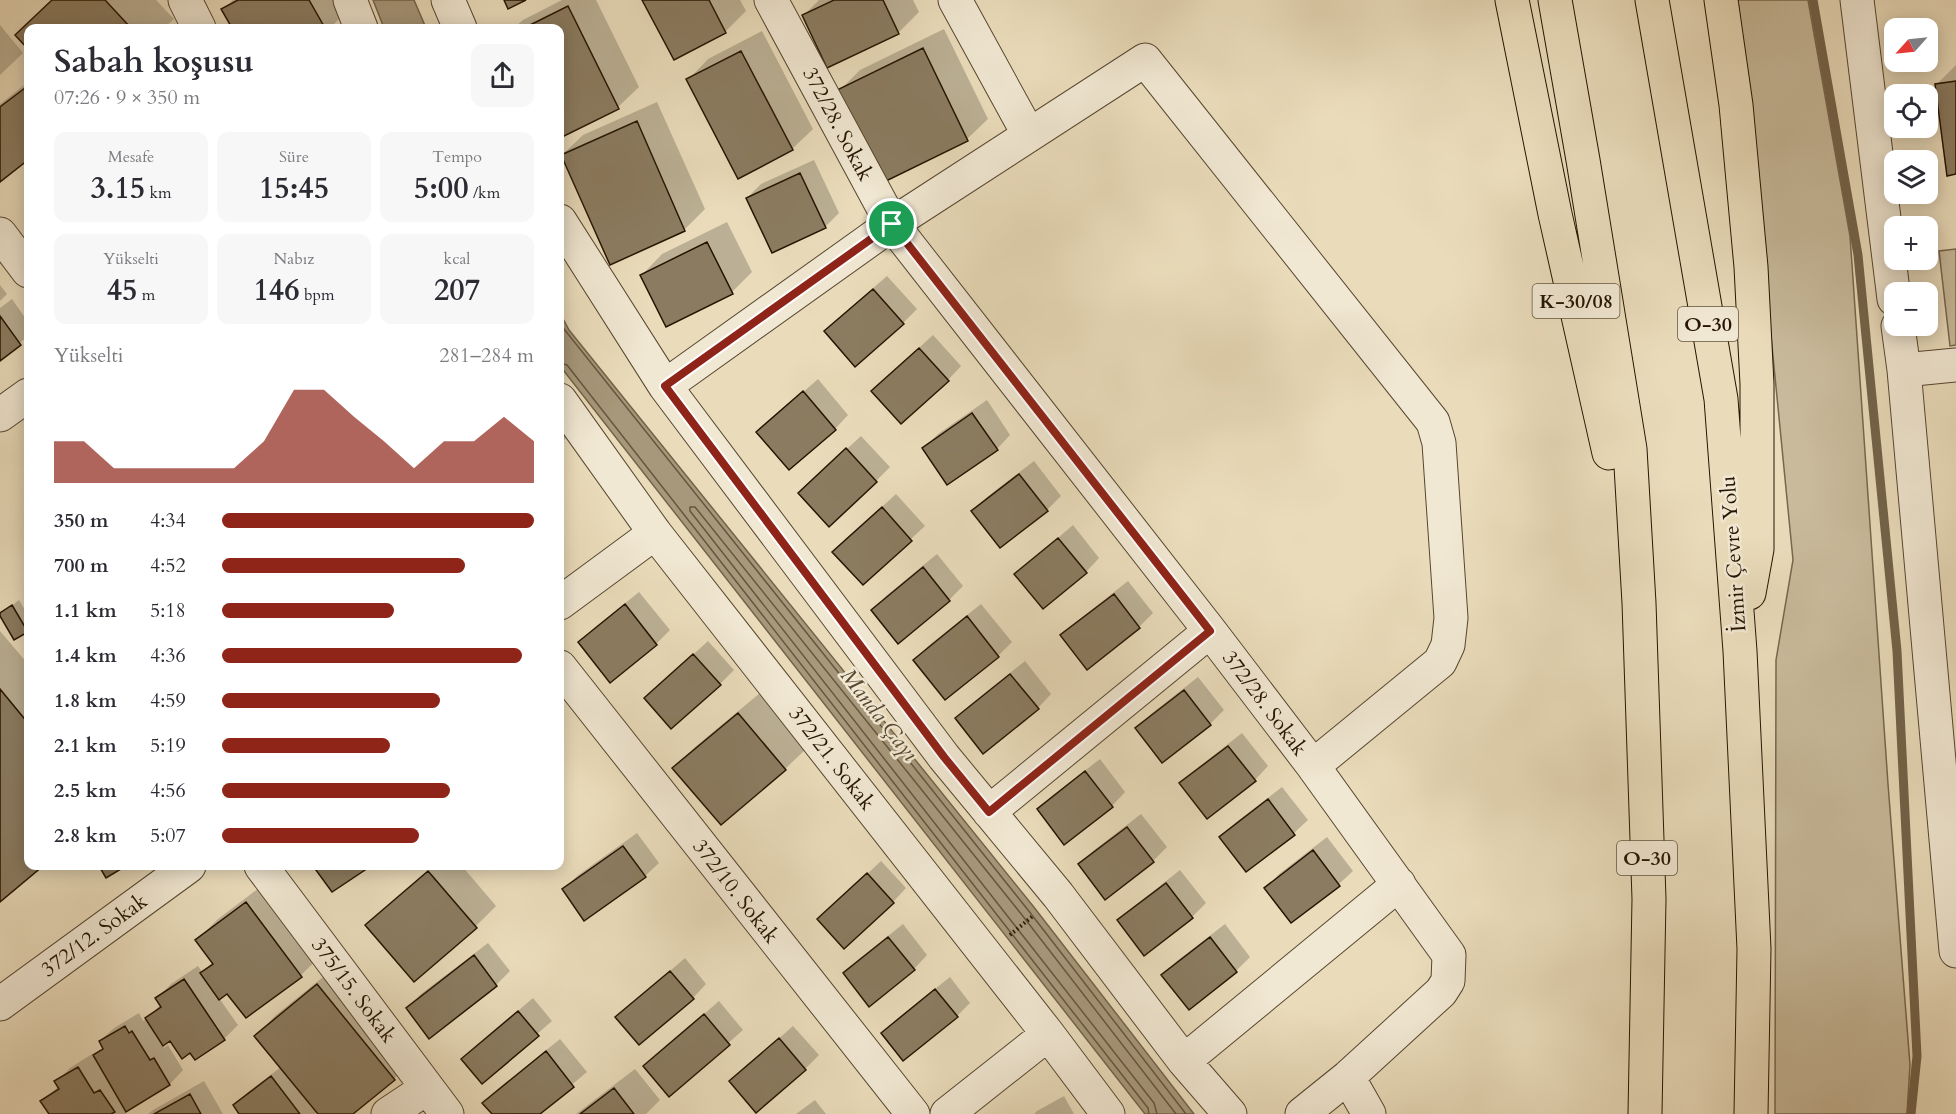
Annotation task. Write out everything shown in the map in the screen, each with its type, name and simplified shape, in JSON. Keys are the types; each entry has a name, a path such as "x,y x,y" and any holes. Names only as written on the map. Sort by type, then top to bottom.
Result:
{"highway":[{"name":"K-30/08","path":"1512,0 1555,214 1608,447 1639,603"},
{"name":"O-30","path":"1555,0 1630,449 1639,603 1649,899 1645,1114"},
{"name":"İzmir Çevre Yolu","path":"1652,0 1721,399 1740,651 1754,949 1751,1114"},
{"path":"1720,0 1737,116 1751,267 1757,384 1757,549 1740,651"}],"street":[{"path":"185,0 197,24"},
{"path":"350,0 359,24"},
{"path":"448,0 458,24"},
{"name":"372/28. Sokak","path":"771,0 892,224 1313,766 1449,955 1448,981 1441,992 1348,1077 1302,1114"},
{"path":"955,0 1029,135"},
{"path":"1857,0 1892,282"},
{"path":"665,386 892,224 1145,60 1433,422 1439,443 1451,618 1448,645 1440,662 1313,766"},
{"path":"564,227 665,386 944,757 989,812 1047,904 1230,1114"},
{"path":"0,234 24,266"},
{"path":"1899,336 1956,951"},
{"path":"1904,370 1956,365"},
{"path":"0,415 24,397"},
{"name":"372/21. Sokak","path":"564,406 655,532 1108,1114"},
{"path":"564,600 655,532"},
{"path":"989,812 1210,631"},
{"name":"372/10. Sokak","path":"564,672 913,1114"},
{"name":"372/12. Sokak","path":"0,1004 184,870"},
{"name":"375/15. Sokak","path":"264,870 447,1114"},
{"path":"1184,1061 1399,884"},
{"path":"947,1114 1048,1034"},
{"path":"1348,1077 1369,1114"},
{"path":"388,1114 427,1088"}],"path":[{"path":"1005,939 1047,904"}],"shaded area":[{"path":"1738,0 1808,0 1850,236 1910,1065 1907,1114 1775,1114 1776,660 1793,560"},
{"path":"1956,249 1956,345 1950,346 1939,251"}],"water":[{"path":"373,0 414,0 424,24 382,24"},
{"path":"564,321 569,330 1033,906 1194,1114 1145,1114 564,371"}],"building":[{"path":"52,0 105,0 127,24 27,24"},
{"path":"238,0 309,0 323,24 230,24 221,9"},
{"path":"504,0 526,0 508,9"},
{"path":"642,0 709,0 726,33 674,60"},
{"path":"834,0 883,0 899,34 827,68 802,15"},
{"path":"568,6 619,109 564,136 564,24 532,24"},
{"path":"24,26 24,45 15,35"},
{"path":"923,48 968,141 882,183 837,90"},
{"path":"741,51 793,150 738,179 686,79"},
{"path":"1956,81 1956,174 1947,176 1938,107 1938,84 1935,84"},
{"path":"24,89 24,163 0,182 0,107"},
{"path":"637,121 685,231 610,265 564,162 564,154"},
{"path":"800,173 826,228 772,253 746,198"},
{"path":"707,242 733,294 666,327 640,275"},
{"path":"873,289 904,324 855,367 824,331"},
{"path":"0,316 21,345 0,361"},
{"path":"919,348 949,381 901,424 871,391"},
{"path":"803,391 836,430 789,470 756,432"},
{"path":"972,413 998,450 947,485 922,448"},
{"path":"846,448 877,482 829,527 798,493"},
{"path":"1019,474 1048,511 1000,548 971,511"},
{"path":"882,507 912,541 863,585 832,552"},
{"path":"1058,538 1087,573 1043,609 1014,574"},
{"path":"923,567 950,601 898,644 871,610"},
{"path":"1114,594 1140,628 1087,670 1060,635"},
{"path":"625,604 657,645 610,683 578,642"},
{"path":"12,605 24,625 24,634 14,640 0,613"},
{"path":"967,616 999,657 945,700 913,660"},
{"path":"693,654 721,685 671,729 644,698"},
{"path":"1010,674 1039,709 983,754 955,718"},
{"path":"0,689 24,718 24,870 38,870 0,902"},
{"path":"1184,690 1211,725 1162,763 1135,728"},
{"path":"738,713 786,770 721,825 672,768"},
{"path":"1228,746 1256,781 1207,819 1179,783"},
{"path":"1085,771 1113,807 1064,845 1037,809"},
{"path":"1268,799 1295,835 1246,872 1219,837"},
{"path":"1127,827 1154,862 1105,900 1078,864"},
{"path":"623,846 646,877 584,921 562,889"},
{"path":"1313,850 1340,886 1291,923 1264,888"},
{"path":"101,870 119,870 106,878"},
{"path":"316,870 365,870 332,892"},
{"path":"428,871 477,928 414,982 365,925"},
{"path":"867,873 894,903 844,949 817,919"},
{"path":"1166,883 1193,918 1144,956 1117,920"},
{"path":"246,902 302,977 246,1018 227,994 219,1000 200,973 213,964 195,940"},
{"path":"888,937 915,970 869,1007 843,973"},
{"path":"1210,937 1237,972 1189,1010 1161,975"},
{"path":"474,955 497,986 429,1039 406,1008"},
{"path":"670,971 694,999 639,1045 615,1017"},
{"path":"184,979 225,1040 195,1060 190,1053 182,1059 170,1041 163,1046 145,1018 161,1007 155,998"},
{"path":"317,984 395,1080 353,1114 318,1114 254,1036"},
{"path":"935,989 958,1017 903,1061 881,1033"},
{"path":"518,1011 539,1036 482,1084 461,1059"},
{"path":"704,1014 730,1045 669,1097 643,1066"},
{"path":"125,1026 129,1033 132,1031 150,1060 154,1058 170,1085 126,1112 93,1055 103,1049 99,1041"},
{"path":"779,1038 806,1070 756,1113 729,1081"},
{"path":"546,1051 574,1087 540,1114 492,1114 482,1103"},
{"path":"78,1067 94,1093 100,1090 115,1112 111,1114 49,1114 40,1101 59,1089 54,1081"},
{"path":"271,1076 300,1114 239,1114 233,1105"},
{"path":"614,1088 634,1114 580,1114"},
{"path":"190,1094 201,1114 154,1114"}],"waterway":[{"path":"1813,0 1858,255 1897,651 1917,1056 1911,1114"}],"route":[{"path":"892,224 1210,631 989,812 944,757 665,386 892,224"}],"water label":[{"name":"Manda Çayı","path":"880,714"}]}
